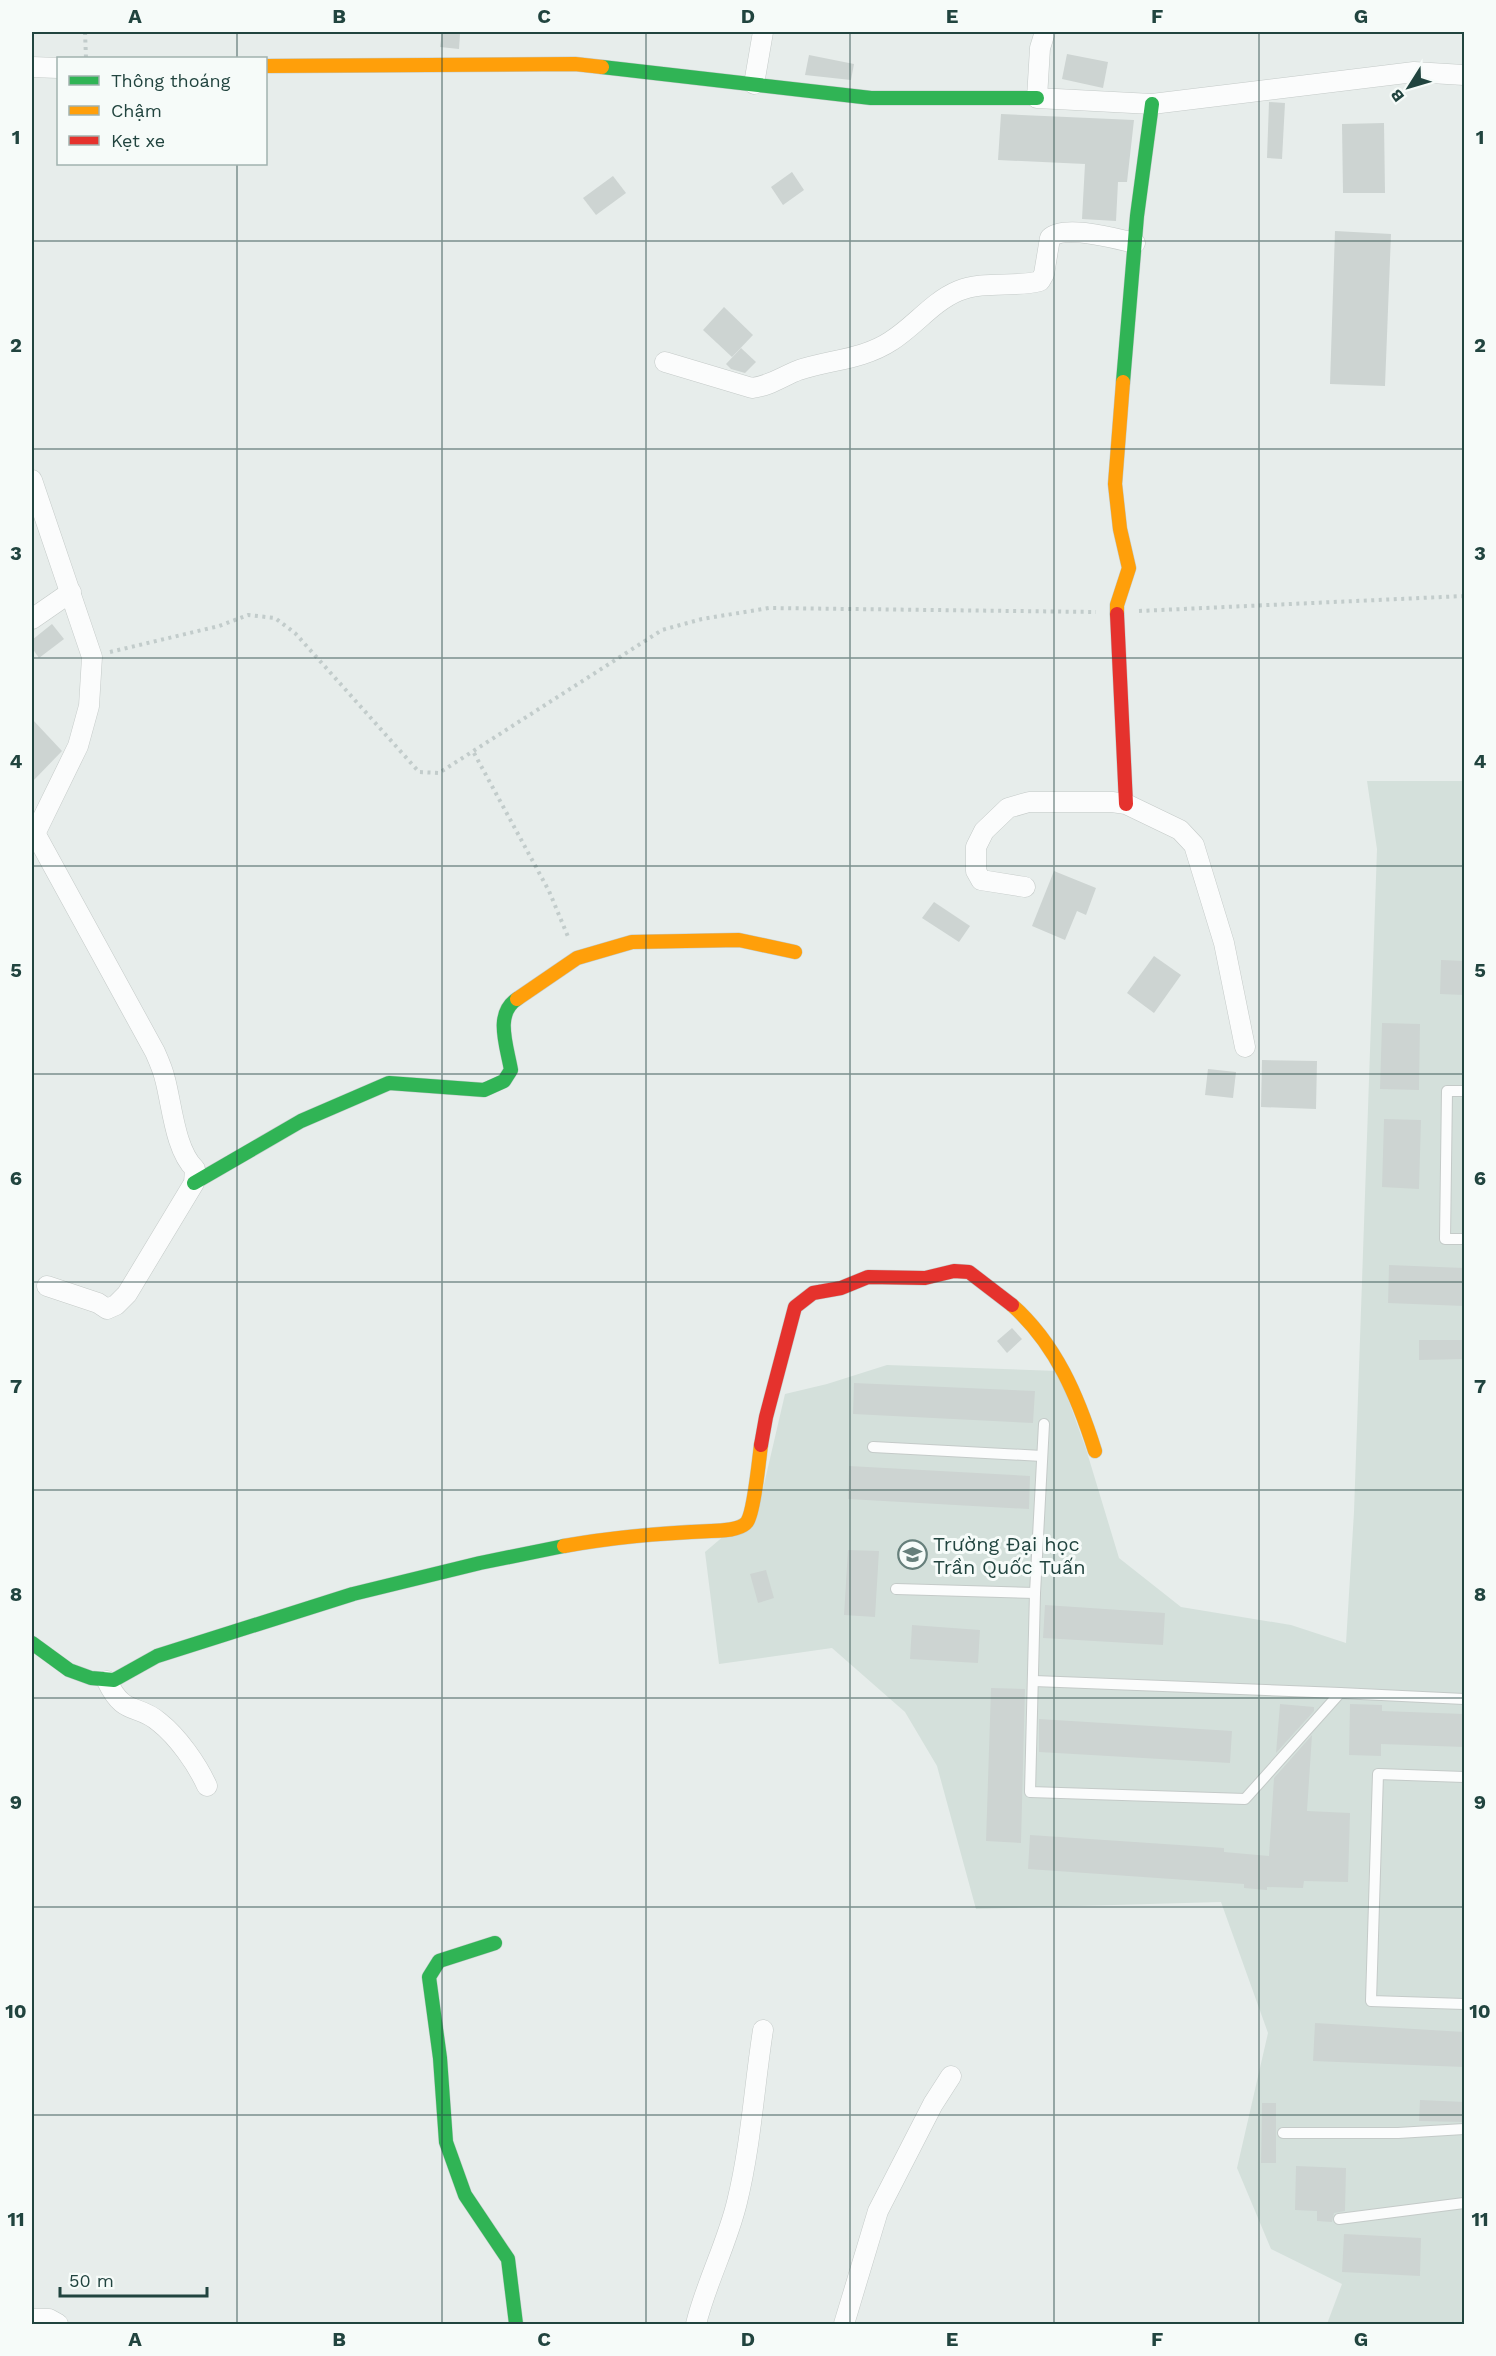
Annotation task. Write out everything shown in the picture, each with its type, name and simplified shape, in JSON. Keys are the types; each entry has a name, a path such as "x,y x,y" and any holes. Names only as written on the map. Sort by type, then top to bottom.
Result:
{"street":[{"path":"754,84 763,32"},
{"path":"1037,98 1040,48 1045,32"},
{"path":"267,66 575,64 871,98 1037,98 1152,104 1414,72 1464,75"},
{"path":"32,67 57,68"},
{"path":"1126,804 1117,612 1129,568 1120,529 1115,484 1135,243 1152,104"},
{"path":"664,362 752,388 762,387 801,370 869,353 898,336 950,295 965,288 1040,281 1044,274 1050,238 1056,233 1094,234 1135,243"},
{"path":"32,481 92,657 89,706 78,746 33,836 155,1052 165,1078 177,1131 189,1164 195,1169 194,1183 127,1294 116,1305 107,1309 98,1303 47,1286"},
{"path":"32,619 71,592"},
{"path":"1025,887 981,880 976,871 975,852 979,839 1008,808 1029,802 1126,804 1180,830 1194,845 1224,943 1245,1047"},
{"path":"194,1183 301,1121 389,1083 484,1090 504,1081 511,1070 503,1015 508,1005 577,957 632,942 739,940 795,952"},
{"path":"32,1643 56,1664 107,1681 122,1677 157,1656 313,1605 390,1584 607,1538 646,1533 721,1531 743,1525 747,1522 751,1509 768,1408 792,1311 813,1293 841,1288 868,1277 925,1278 962,1270 969,1272 1006,1298 1055,1354 1083,1408 1095,1451"},
{"path":"107,1681 113,1694 123,1704 158,1721 201,1772 207,1786"},
{"path":"495,1943 439,1961 429,1977 429,1994 440,2058 446,2142 465,2195 508,2259 513,2284 516,2325"},
{"path":"696,2325 737,2202 755,2104 756,2072 764,2030"},
{"path":"844,2325 878,2211 933,2103 951,2076"},
{"path":"32,2319 50,2319 58,2325"}],"lane":[{"path":"1464,1091 1447,1091 1445,1239 1464,1239"},
{"path":"1044,1424 1035,1593 1030,1792 1245,1799 1340,1693"},
{"path":"873,1447 1042,1456"},
{"path":"896,1589 1035,1593"},
{"path":"1034,1681 1464,1699"},
{"path":"1464,1777 1378,1774 1371,2001 1464,2004"},
{"path":"1283,2133 1398,2133 1464,2128"},
{"path":"1339,2219 1464,2203"}],"path":[{"path":"85,32 86,57"},
{"path":"92,657 219,626 248,615 274,618 295,633 419,772 439,773 474,753 662,630 702,619 769,608 1117,612 1464,596"},
{"path":"474,753 549,891 577,957"}],"shaded area":[{"name":"Trường Đại học Trần Quốc Tuấn","path":"1367,781 1464,781 1464,2324 1327,2324 1342,2284 1271,2249 1237,2168 1268,2033 1221,1902 976,1909 937,1766 905,1712 832,1648 719,1664 705,1552 759,1506 785,1394 827,1384 887,1365 1058,1371 1086,1449 1119,1558 1181,1607 1291,1625 1346,1643 1354,1512 1377,849"}],"building":[{"path":"442,32 460,34 459,49 440,47"},
{"path":"1067,54 1108,62 1103,88 1062,79"},
{"path":"809,55 854,64 851,80 805,75"},
{"path":"1269,102 1285,103 1282,159 1267,158"},
{"path":"1001,114 1134,120 1127,182 1118,182 1116,221 1082,219 1085,164 998,160"},
{"path":"1384,123 1385,193 1343,193 1342,124"},
{"path":"792,172 804,190 783,205 771,187"},
{"path":"613,176 626,193 596,215 583,198"},
{"path":"1335,231 1391,234 1385,386 1330,384"},
{"path":"724,307 753,335 732,357 703,330"},
{"path":"741,348 756,362 745,373 731,369 726,364"},
{"path":"52,624 64,639 39,658 32,648 32,640"},
{"path":"32,719 62,751 32,782"},
{"path":"1054,871 1096,888 1086,915 1077,911 1065,940 1032,926"},
{"path":"934,902 970,926 959,942 922,918"},
{"path":"1154,956 1181,975 1154,1013 1127,993"},
{"path":"1441,960 1464,961 1464,995 1440,994"},
{"path":"1382,1023 1420,1024 1419,1090 1380,1089"},
{"path":"1262,1060 1317,1061 1316,1109 1261,1107"},
{"path":"1208,1069 1236,1072 1233,1098 1205,1095"},
{"path":"1384,1119 1421,1120 1419,1189 1382,1187"},
{"path":"1389,1265 1464,1268 1464,1306 1388,1303"},
{"path":"1012,1328 1022,1339 1007,1353 997,1341"},
{"path":"1419,1340 1464,1340 1464,1359 1419,1360"},
{"path":"854,1383 1035,1391 1033,1423 853,1414"},
{"path":"849,1466 1030,1476 1029,1509 848,1499"},
{"path":"848,1550 879,1551 875,1617 844,1615"},
{"path":"766,1570 774,1598 758,1603 750,1574"},
{"path":"1045,1605 1165,1613 1163,1645 1043,1638"},
{"path":"912,1625 980,1630 978,1663 910,1659"},
{"path":"991,1688 1025,1689 1021,1843 986,1841"},
{"path":"1280,1704 1314,1707 1314,1711 1276,1753"},
{"path":"1350,1704 1382,1705 1382,1711 1464,1714 1464,1747 1381,1744 1381,1756 1349,1755"},
{"path":"1039,1719 1232,1731 1230,1763 1039,1752"},
{"path":"1312,1735 1307,1811 1350,1813 1348,1882 1304,1881 1303,1888 1267,1887 1267,1890 1244,1888 1244,1884 1028,1869 1030,1835 1224,1848 1224,1852 1269,1856 1274,1778"},
{"path":"1315,2023 1464,2032 1464,2067 1313,2061"},
{"path":"1420,2100 1464,2102 1464,2122 1419,2121"},
{"path":"1262,2103 1276,2103 1276,2163 1261,2163"},
{"path":"1296,2166 1346,2168 1345,2211 1334,2213 1332,2222 1317,2221 1317,2211 1295,2210"},
{"path":"1344,2234 1421,2238 1420,2276 1342,2272"}],"traffic: fast":[{"path":"602,67 871,98 1037,98"},
{"path":"1123,382 1137,216 1152,104"},
{"path":"194,1183 301,1121 389,1083 484,1090 504,1081 511,1070 504,1022 510,1005 517,999"},
{"path":"32,1643 69,1670 91,1678 114,1680 157,1656 353,1594 480,1563 564,1546"},
{"path":"495,1943 439,1961 429,1977 440,2058 446,2142 465,2195 508,2259 516,2324"}],"traffic: slow":[{"path":"267,66 575,64 602,67"},
{"path":"1117,614 1117,605 1129,568 1120,529 1115,484 1123,382"},
{"path":"517,999 577,958 632,942 739,940 795,952"},
{"path":"1012,1305 1028,1320 1064,1372 1095,1451"},
{"path":"564,1546 619,1538 725,1530 744,1525 752,1508 761,1445"}],"traffic: jam":[{"path":"1117,614 1126,804"},
{"path":"761,1445 766,1417 795,1307 813,1293 841,1288 868,1277 925,1278 954,1271 969,1272 1012,1305"}],"place":[{"name":"Trường Đại học Trần Quốc Tuấn","path":"912,1555"}]}
